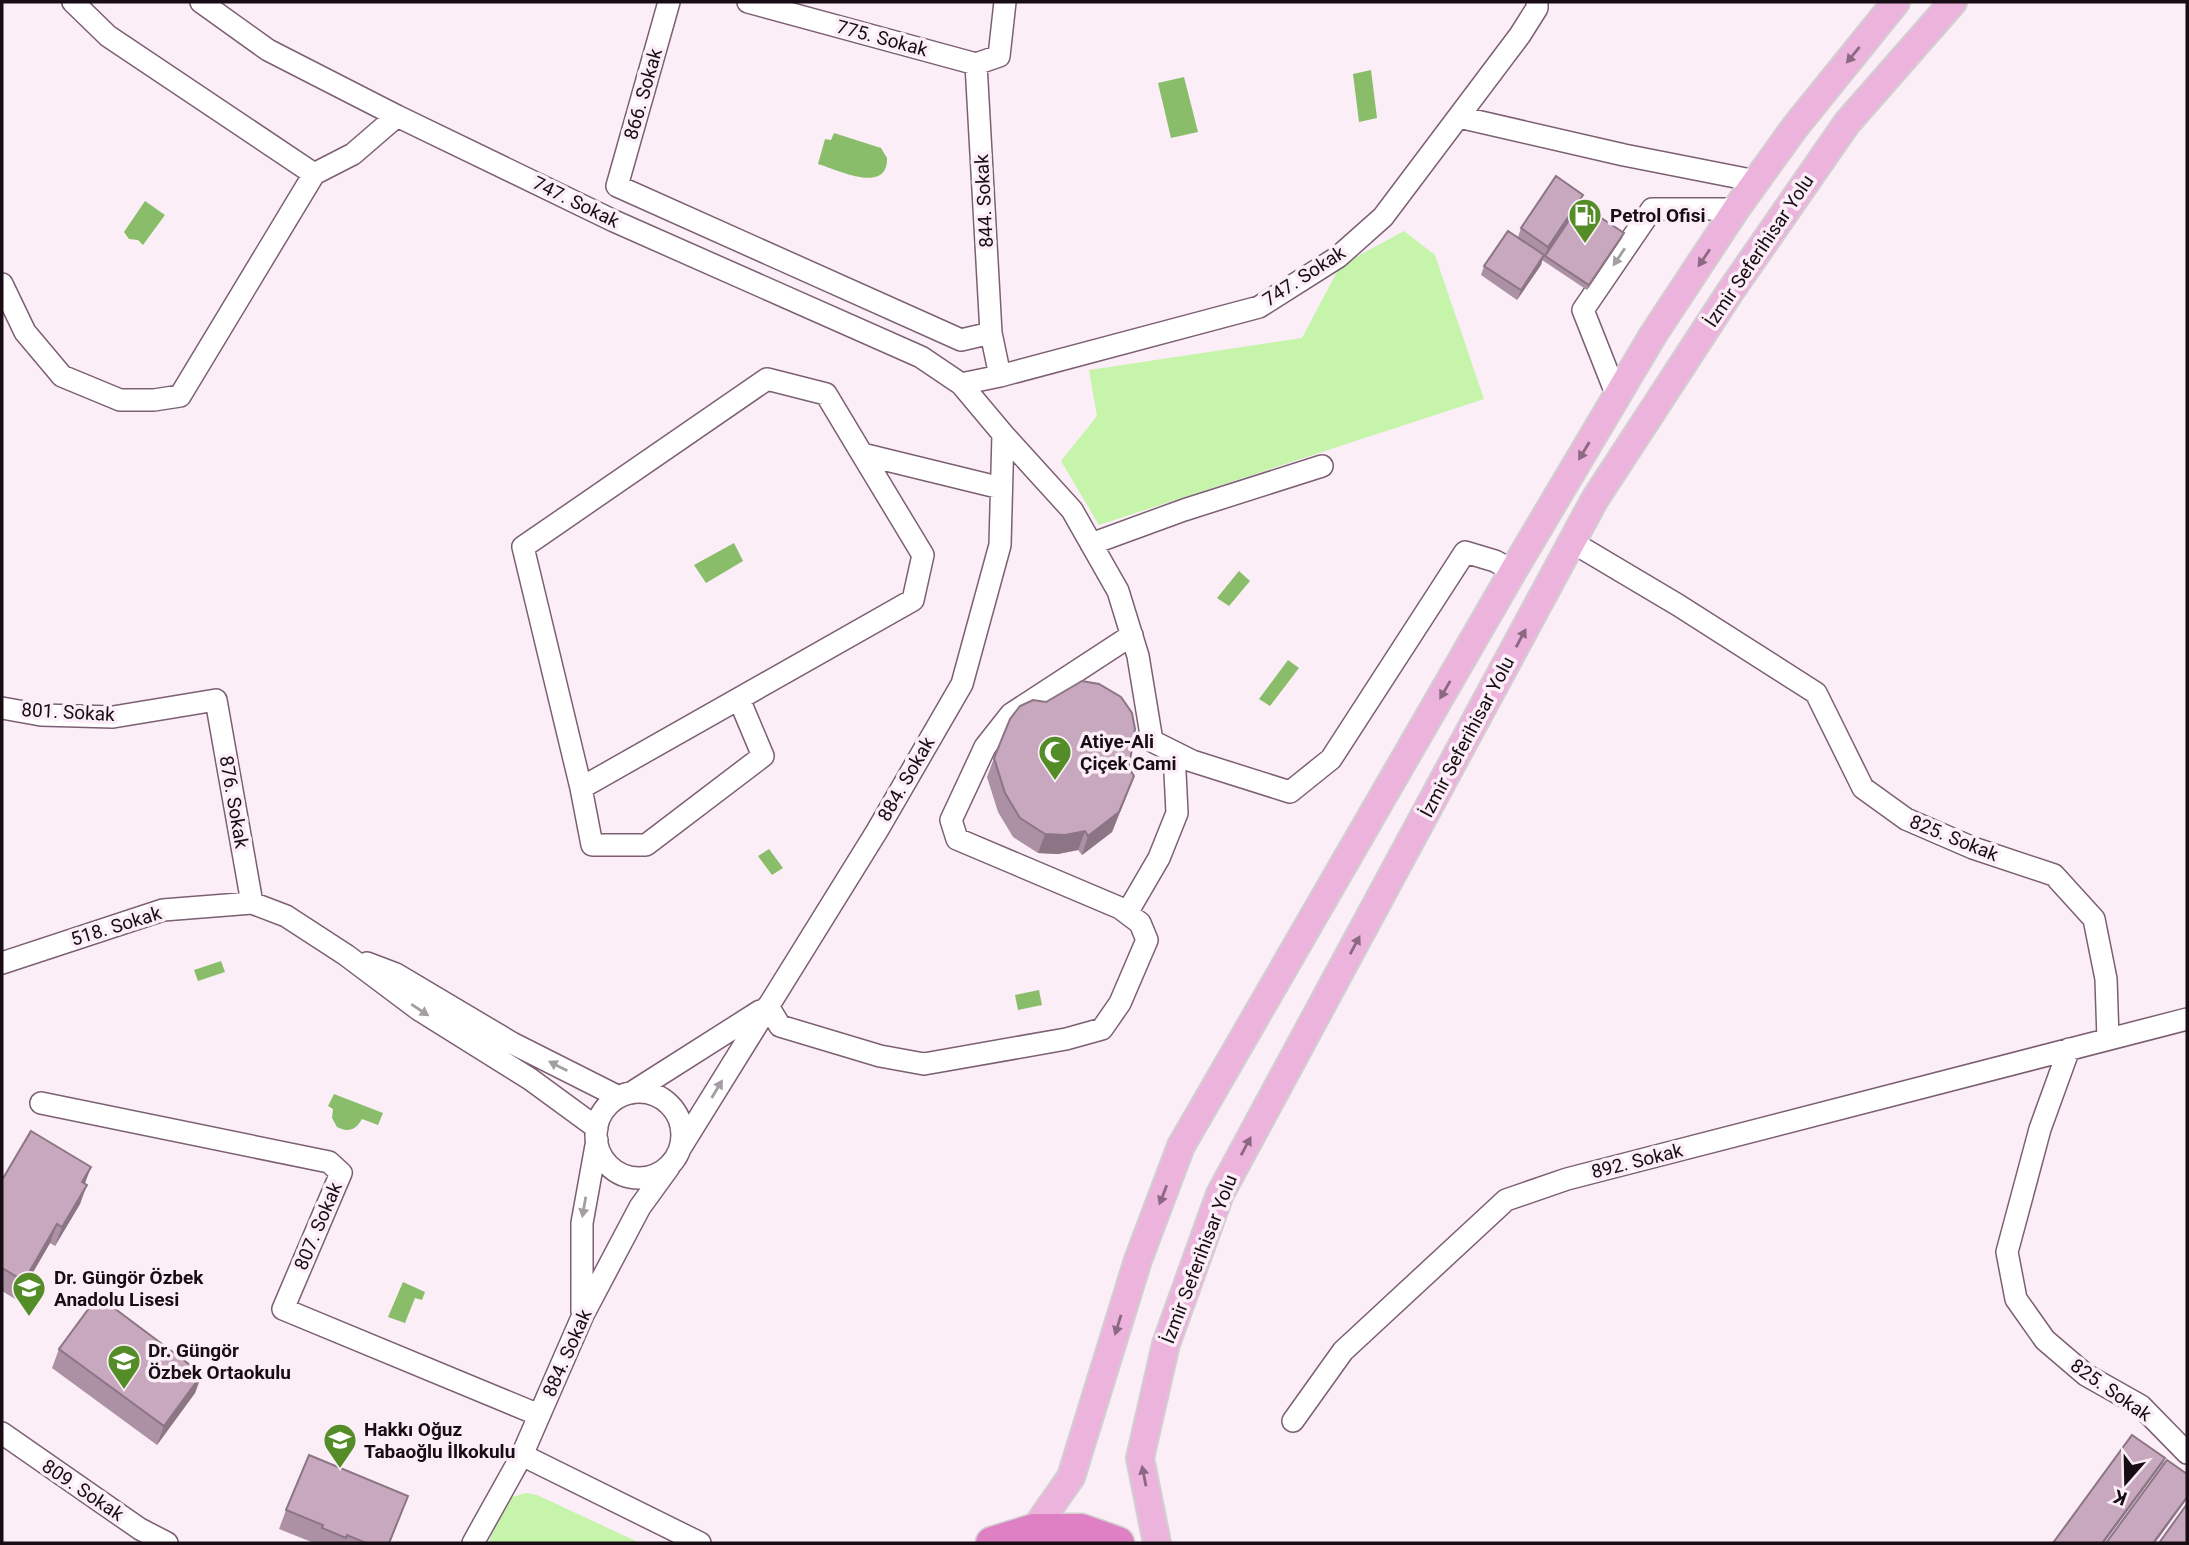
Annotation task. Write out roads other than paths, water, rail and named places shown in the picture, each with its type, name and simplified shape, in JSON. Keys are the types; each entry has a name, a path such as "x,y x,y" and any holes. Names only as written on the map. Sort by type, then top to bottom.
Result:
{"highway":[{"path":"992,1543 1034,1530 1081,1530 1118,1543"}],"main road":[{"name":"İzmir Seferihisar Yolu","path":"1034,1530 1071,1477 1138,1260 1181,1146 1513,571 1653,335 1736,209 1795,127 1896,2"},
{"name":"İzmir Seferihisar Yolu","path":"1157,1543 1140,1458 1166,1344 1220,1194 1595,499 1730,292 1847,123 1952,2"}],"street":[{"path":"73,2 108,36 314,174"},
{"name":"747. Sokak","path":"201,2 268,50 397,116 614,221 921,357 961,384"},
{"name":"866. Sokak","path":"669,2 617,186 961,340 991,333"},
{"name":"775. Sokak","path":"748,2 976,64"},
{"path":"976,64 999,56 1005,2"},
{"name":"747. Sokak","path":"1000,376 1259,307 1338,257 1383,217 1520,35 1537,8 1537,2"},
{"name":"844. Sokak","path":"976,64 991,333 1000,376"},
{"path":"2,284 25,332 62,376 120,400 154,400 180,396 314,174 353,154 397,116"},
{"path":"1459,117 1624,155 1756,181"},
{"path":"1617,396 1583,310 1652,209 1736,209"},
{"path":"1000,376 961,384 1072,510 1118,591 1138,656 1152,741 1192,761 1290,792 1331,759 1465,552 1494,561 1513,571"},
{"path":"580,788 913,600 923,555 826,394 767,379 523,547 592,845 646,845 763,756 739,699"},
{"name":"884. Sokak","path":"681,1147 877,831 962,684 1000,545 1003,433"},
{"path":"862,454 1001,488"},
{"path":"1091,544 1184,510 1322,466"},
{"name":"825. Sokak","path":"1572,542 1678,605 1816,693 1863,788 1906,819 1973,848 2054,876 2094,919 2106,979 2108,1039"},
{"path":"583,1315 582,1223 601,1115 609,1105 712,1044 768,1006 780,1026 880,1056 923,1064 1066,1039 1102,1028 1120,1003 1147,940 1140,923 1126,913 957,839 951,820 985,747 1011,714 1132,635"},
{"name":"801. Sokak","path":"2,708 41,715 113,717 216,700"},
{"name":"876. Sokak","path":"216,700 252,904"},
{"path":"1126,913 1159,858 1177,813 1174,752"},
{"name":"518. Sokak","path":"2,963 163,910 252,904 286,916 346,955 418,1009 530,1079 597,1134"},
{"name":"518. Sokak","path":"346,955 396,974 512,1043 625,1095"},
{"name":"892. Sokak","path":"1293,1422 1343,1351 1506,1199 1567,1179 2187,1019"},
{"name":"825. Sokak","path":"2069,1049 2040,1129 2007,1252 2016,1299 2045,1340 2086,1375 2141,1406 2187,1453"},
{"path":"597,1134 600,1153 608,1165 619,1173 631,1178 645,1178 669,1167 681,1147 683,1132 679,1118 671,1106 660,1097 646,1092 625,1095"},
{"name":"807. Sokak","path":"41,1103 329,1163 341,1173 283,1309 539,1415"},
{"name":"884. Sokak","path":"473,1543 522,1455 583,1315 640,1208 669,1167"},
{"name":"809. Sokak","path":"2,1433 136,1536 167,1543"},
{"path":"522,1455 700,1543"}],"place":[{"name":"Petrol Ofisi","path":"1585,245"},
{"name":"Atiye-Ali Çiçek Cami","path":"1055,782"},
{"name":"Dr. Güngör Özbek Anadolu Lisesi","path":"29,1318"},
{"name":"Dr. Güngör Özbek Ortaokulu","path":"124,1391"},
{"name":"Hakkı Oğuz Tabaoğlu İlkokulu","path":"340,1470"}]}
